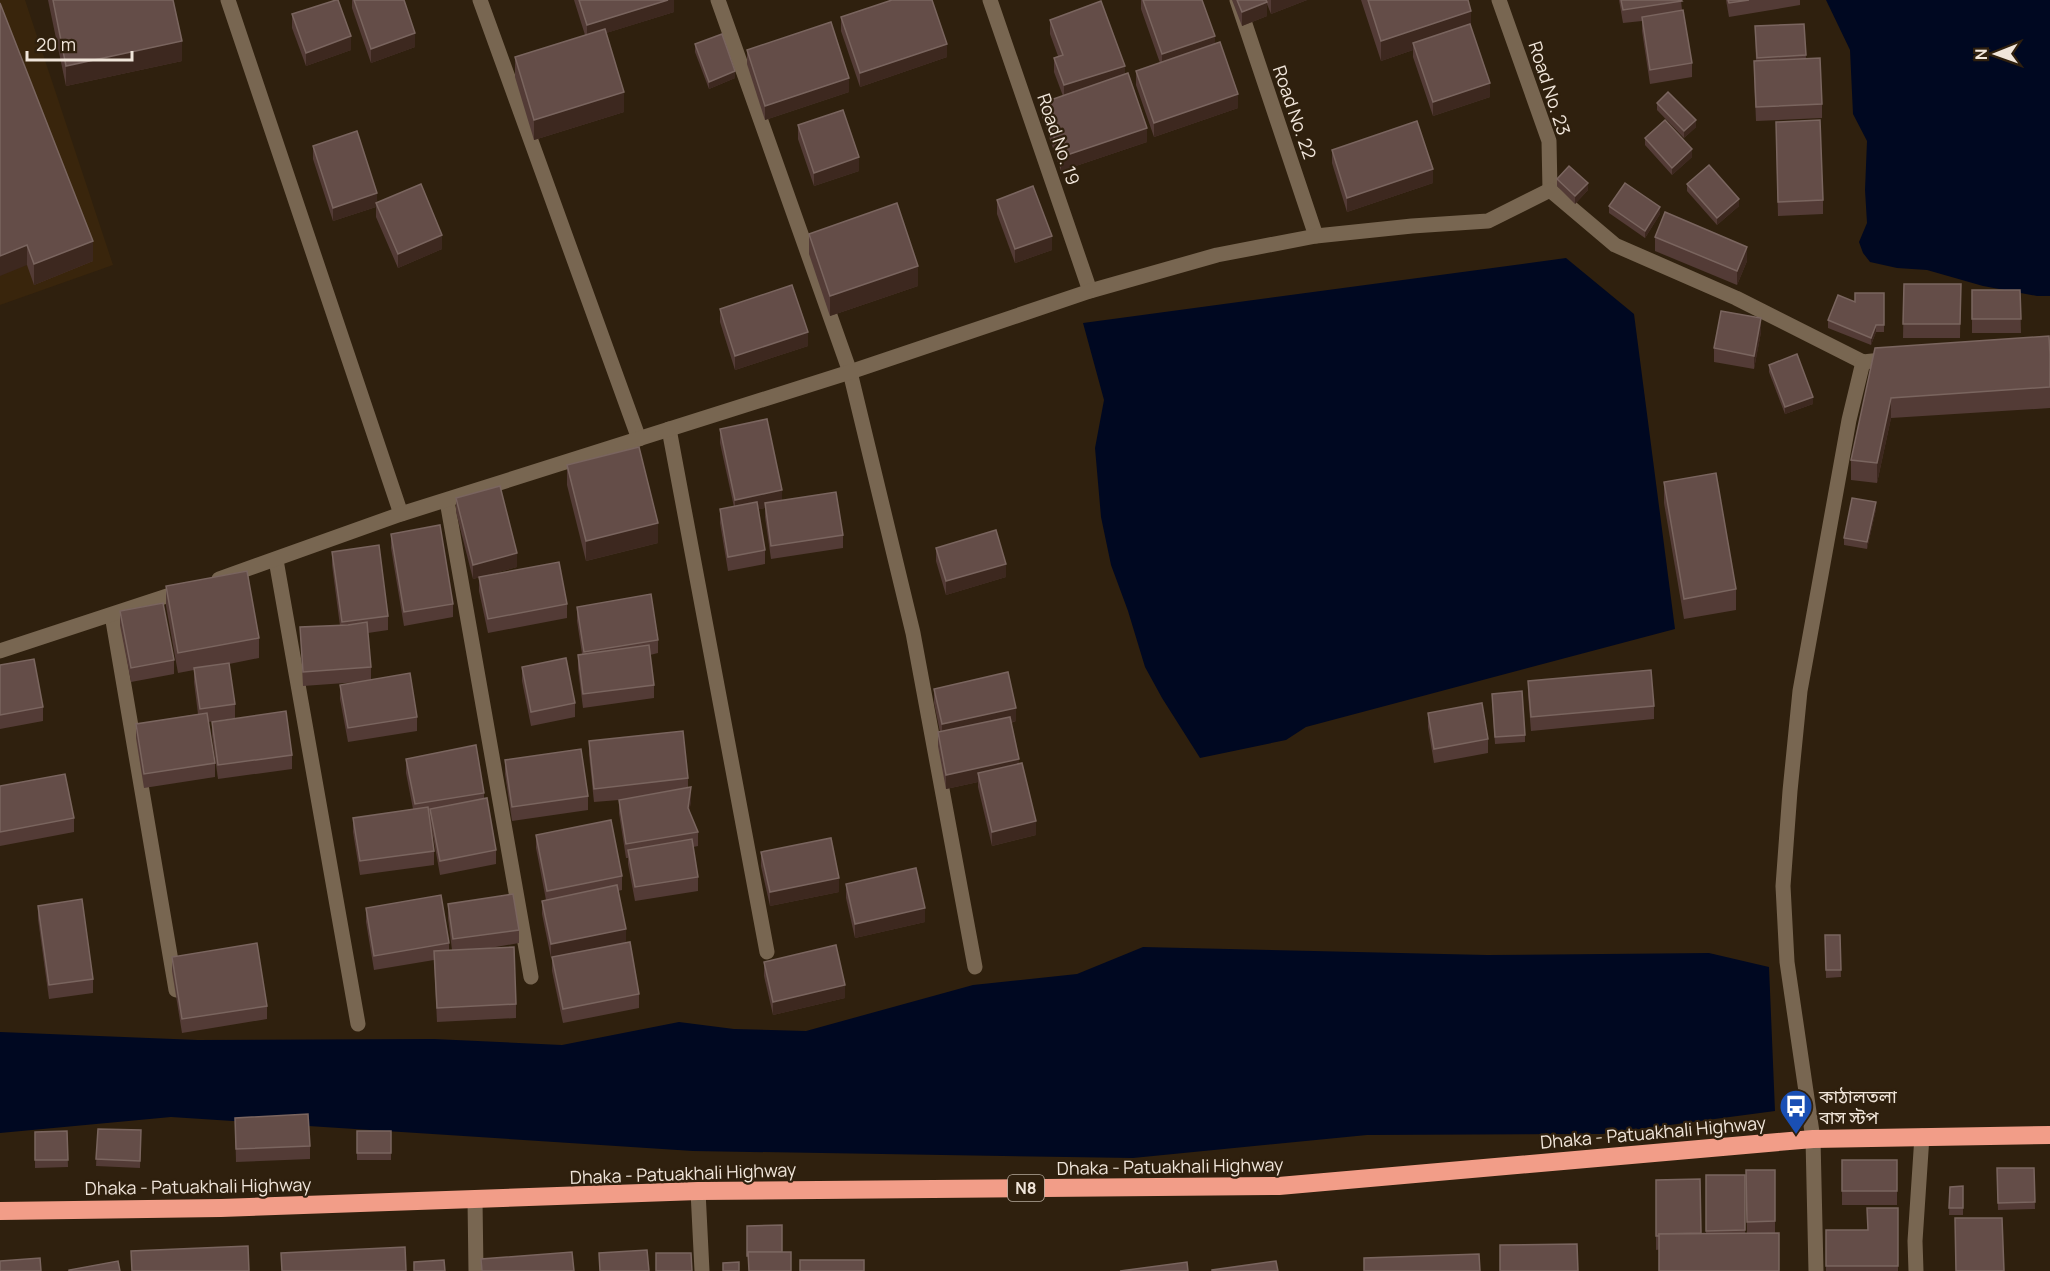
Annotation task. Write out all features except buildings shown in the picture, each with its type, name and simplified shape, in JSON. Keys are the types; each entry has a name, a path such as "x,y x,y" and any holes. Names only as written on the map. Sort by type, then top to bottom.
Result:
{"highway":[{"name":"Dhaka - Patuakhali Highway","path":"0,1211 221,1208 698,1191 1279,1186 1813,1139 2050,1134"}],"street":[{"path":"228,0 401,514"},
{"path":"480,0 639,439"},
{"path":"718,0 850,372 913,633 975,967"},
{"name":"Road No. 19","path":"990,0 1090,291"},
{"name":"Road No. 22","path":"1237,0 1316,236"},
{"name":"Road No. 23","path":"1499,0 1549,141 1550,190"},
{"path":"0,651 276,560 401,514 850,372 1090,291 1217,255 1316,236 1488,221 1550,190 1615,245 1736,298 1863,362 1910,356"},
{"path":"1816,1271 1813,1139 1787,962 1783,886 1800,692 1849,420 1863,362"},
{"path":"669,429 767,952"},
{"path":"447,501 531,977"},
{"path":"276,560 358,1024"},
{"path":"112,615 179,1009"},
{"path":"1916,1271 1915,1241 1922,1136"},
{"path":"698,1191 702,1271"},
{"path":"475,1200 476,1271"}],"shaded area":[{"path":"0,0 25,0 113,265 0,305"}],"water":[{"path":"1826,0 2050,0 2050,296 2037,296 1983,286 1927,270 1897,268 1870,262 1863,253 1859,242 1867,223 1865,190 1867,141 1853,114 1850,50"},
{"path":"1566,258 1634,314 1675,629 1306,727 1286,740 1200,758 1145,667 1111,565 1101,517 1095,448 1104,400 1083,323"},
{"path":"1143,947 1487,955 1709,953 1769,967 1775,1111 1602,1134 1367,1135 1133,1158 693,1151 171,1117 0,1133 0,1032 198,1040 434,1039 562,1045 679,1022 734,1029 806,1031 973,985 1077,974"}],"place":[{"name":"কাঠালতলা বাস স্টপ","path":"1796,1135"}]}
